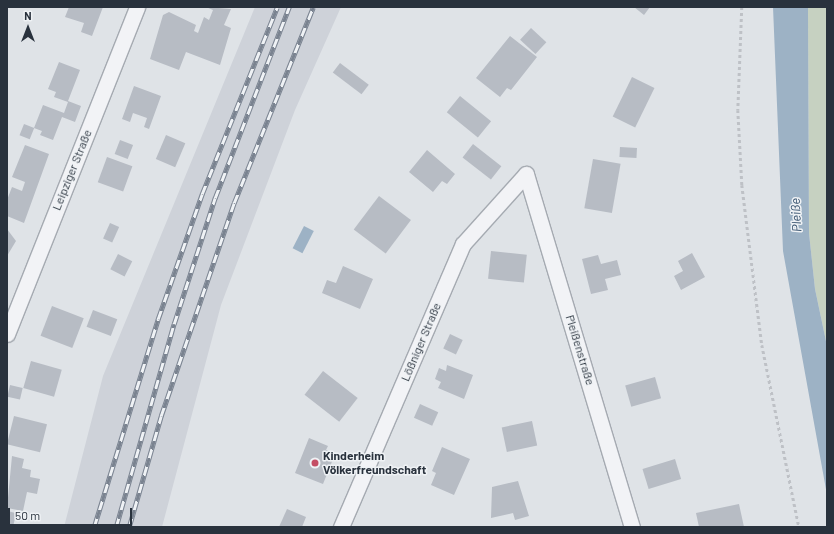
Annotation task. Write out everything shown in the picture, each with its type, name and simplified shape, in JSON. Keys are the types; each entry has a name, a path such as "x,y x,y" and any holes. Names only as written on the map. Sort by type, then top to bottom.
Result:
{"street":[{"name":"Leipziger Straße","path":"7,334 137,7"},
{"name":"Lößniger Straße","path":"341,527 463,244 526,174"},
{"name":"Pleißenstraße","path":"526,174 632,527"}],"path":[{"path":"742,7 738,110 742,185 762,345 799,527"}],"shaded area":[{"path":"255,7 341,7 295,110 221,305 162,527 64,527 103,376"}],"green space":[{"path":"808,7 827,7 827,346 815,289 809,233"}],"water":[{"name":"Pleiße","path":"773,7 808,7 809,233 815,289 827,346 827,495 783,251"},
{"path":"304,226 314,231 302,253 293,248"}],"building":[{"path":"69,7 103,7 92,36 81,32 84,23 65,17"},
{"path":"206,7 231,9 224,25 231,28 220,65 186,52 179,70 150,59 163,15 169,12 196,25 194,31 198,33 204,17 209,20 213,10"},
{"path":"634,7 650,7 644,15"},
{"path":"531,28 546,42 535,54 520,40"},
{"path":"510,36 537,57 511,90 507,88 500,97 476,78"},
{"path":"59,62 80,70 68,101 81,106 75,122 62,117 53,140 40,135 42,131 34,128 43,105 64,113 68,102 54,97 56,92 48,89"},
{"path":"340,63 369,85 362,94 333,73"},
{"path":"632,77 654,88 635,128 613,117"},
{"path":"134,86 161,96 149,129 144,127 147,118 133,113 130,122 122,119"},
{"path":"460,96 491,121 478,137 447,112"},
{"path":"24,124 34,128 30,139 20,135"},
{"path":"166,135 185,143 175,167 156,159"},
{"path":"120,140 133,145 128,159 115,154"},
{"path":"473,144 501,166 491,180 463,157"},
{"path":"25,145 49,154 24,223 7,216 7,200 12,187 22,191 25,182 12,177"},
{"path":"620,147 637,148 636,158 619,157"},
{"path":"427,150 455,174 447,184 442,181 433,192 409,172"},
{"path":"107,157 132,166 123,192 98,182"},
{"path":"593,159 621,164 612,213 584,208"},
{"path":"379,196 411,220 386,254 354,230"},
{"path":"110,223 119,227 112,243 103,239"},
{"path":"7,229 16,241 7,256"},
{"path":"491,251 527,255 524,283 488,279"},
{"path":"692,253 705,277 681,290 674,276 683,271 678,261"},
{"path":"118,254 132,261 125,276 110,269"},
{"path":"598,255 601,264 617,260 621,275 605,279 608,290 591,294 582,259"},
{"path":"343,266 373,279 360,309 322,293 327,280 336,283"},
{"path":"52,306 84,318 72,348 41,336"},
{"path":"93,310 117,319 111,336 87,327"},
{"path":"450,334 463,340 456,354 443,349"},
{"path":"31,361 62,370 54,397 23,388"},
{"path":"447,365 473,375 464,399 438,388 441,382 435,379 439,368 446,371"},
{"path":"323,371 358,398 339,422 305,395"},
{"path":"655,377 661,398 631,407 625,386"},
{"path":"10,385 23,388 20,400 7,397"},
{"path":"420,404 438,412 432,426 414,418"},
{"path":"14,416 47,424 40,452 7,444"},
{"path":"532,421 537,445 507,452 502,427"},
{"name":"Kinderheim Völkerfreundschaft","path":"309,438 328,446 326,450 335,454 323,484 295,473"},
{"path":"442,447 470,459 454,495 431,485 436,473 432,471"},
{"path":"12,456 24,459 22,468 31,470 30,477 40,479 37,494 27,492 23,511 7,508"},
{"path":"675,459 681,479 649,489 642,469"},
{"path":"518,481 529,516 515,520 513,513 491,518 492,487"},
{"path":"739,504 744,527 699,527 696,513"},
{"path":"287,509 306,517 302,527 279,527"},
{"path":"7,511 16,513 13,527 7,527"}],"railway":[{"path":"94,527 158,319 202,194 277,7"},
{"path":"116,527 174,324 215,198 289,7"},
{"path":"129,527 161,416 234,203 313,7"}],"place":[{"name":"Kinderheim Völkerfreundschaft","path":"315,463"}]}
